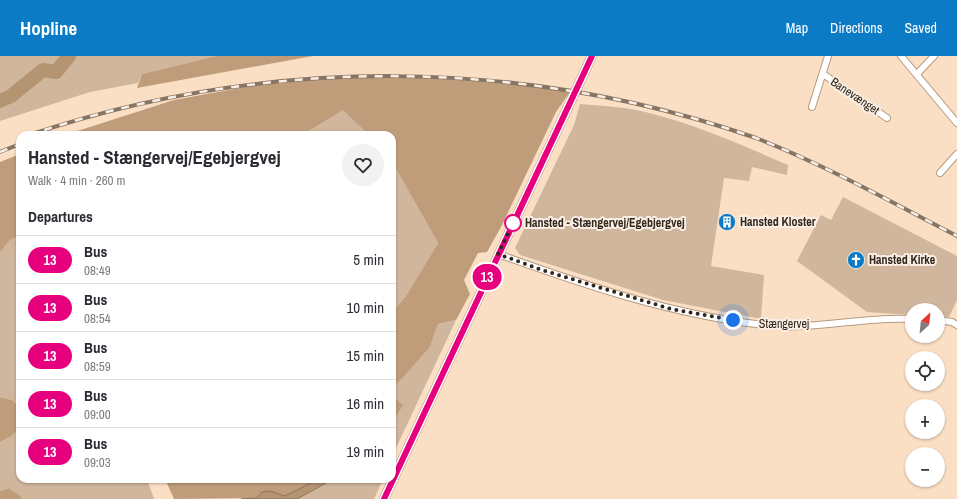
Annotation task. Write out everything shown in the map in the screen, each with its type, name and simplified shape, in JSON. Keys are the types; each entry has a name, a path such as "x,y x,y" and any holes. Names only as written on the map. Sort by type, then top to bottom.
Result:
{"street":[{"path":"396,473 592,56"},
{"name":"Banevænget","path":"812,107 828,56"},
{"path":"901,56 957,123"},
{"path":"917,74 934,56"},
{"name":"Banevænget","path":"823,74 887,118"},
{"path":"940,173 957,154"},
{"name":"Stængervej","path":"498,254 542,270 671,309 764,326 791,326 857,320 905,319"},
{"path":"945,321 952,322 957,325"},
{"path":"384,499 391,483"}],"shaded area":[{"path":"0,56 216,56 142,74 138,83 90,92 0,121"},
{"path":"216,56 313,56 137,88 142,74"},
{"path":"420,77 503,82 570,92 556,112 501,227 487,252 478,253 464,280 470,294 456,320 438,324 430,347 396,385 396,308 406,296 438,243 396,169 396,131 365,131 343,110 309,131 77,131 174,100 251,86 316,78"},
{"path":"580,104 635,110 688,124 788,165 787,175 752,167 749,181 724,178 711,266 764,275 761,319 663,300 520,255 515,248 574,125"},
{"path":"343,109 365,131 308,131"},
{"path":"16,156 16,238 10,240 0,252 0,162"},
{"path":"396,169 438,243 406,296 396,308"},
{"path":"843,197 957,256 957,300 949,317 945,317 945,303 905,303 905,315 867,312 797,261 821,215 831,220"},
{"path":"16,238 16,404 12,400 0,397 0,252 10,240"},
{"path":"456,320 396,448 396,416 402,405 396,399 396,385 430,347 438,324"},
{"path":"0,397 12,400 16,404 16,432 12,436 0,442"},
{"path":"396,399 403,405 396,416"},
{"path":"16,432 16,483 148,483 154,499 21,499 22,497 9,488 0,491 0,442 12,436"},
{"path":"167,483 311,483 285,496 270,491 262,492 257,498 174,499"},
{"path":"311,483 326,483 297,499 241,499 257,498 262,492 270,491 285,496"},
{"path":"326,483 381,483 374,499 297,499"},
{"path":"9,488 22,497 21,499 0,499 0,491"}],"waterway":[{"path":"0,101 11,96 43,70 56,72 69,56"}],"railway":[{"path":"43,131 118,109 209,91 301,80 392,76 484,80 576,92 667,111 756,138 833,172 957,236"},
{"path":"0,152 16,146"}],"bus line":[{"name":"13","path":"396,471 592,56"},
{"name":"13","path":"384,499 390,483"}],"place":[{"name":"Hansted Kloster","path":"727,222"},
{"name":"Hansted - Stængervej/Egebjergvej","path":"513,223"},
{"name":"Hansted Kirke","path":"856,260"}],"route":[{"path":"513,223 515,219 498,254 542,270 671,309 733,320"}]}
